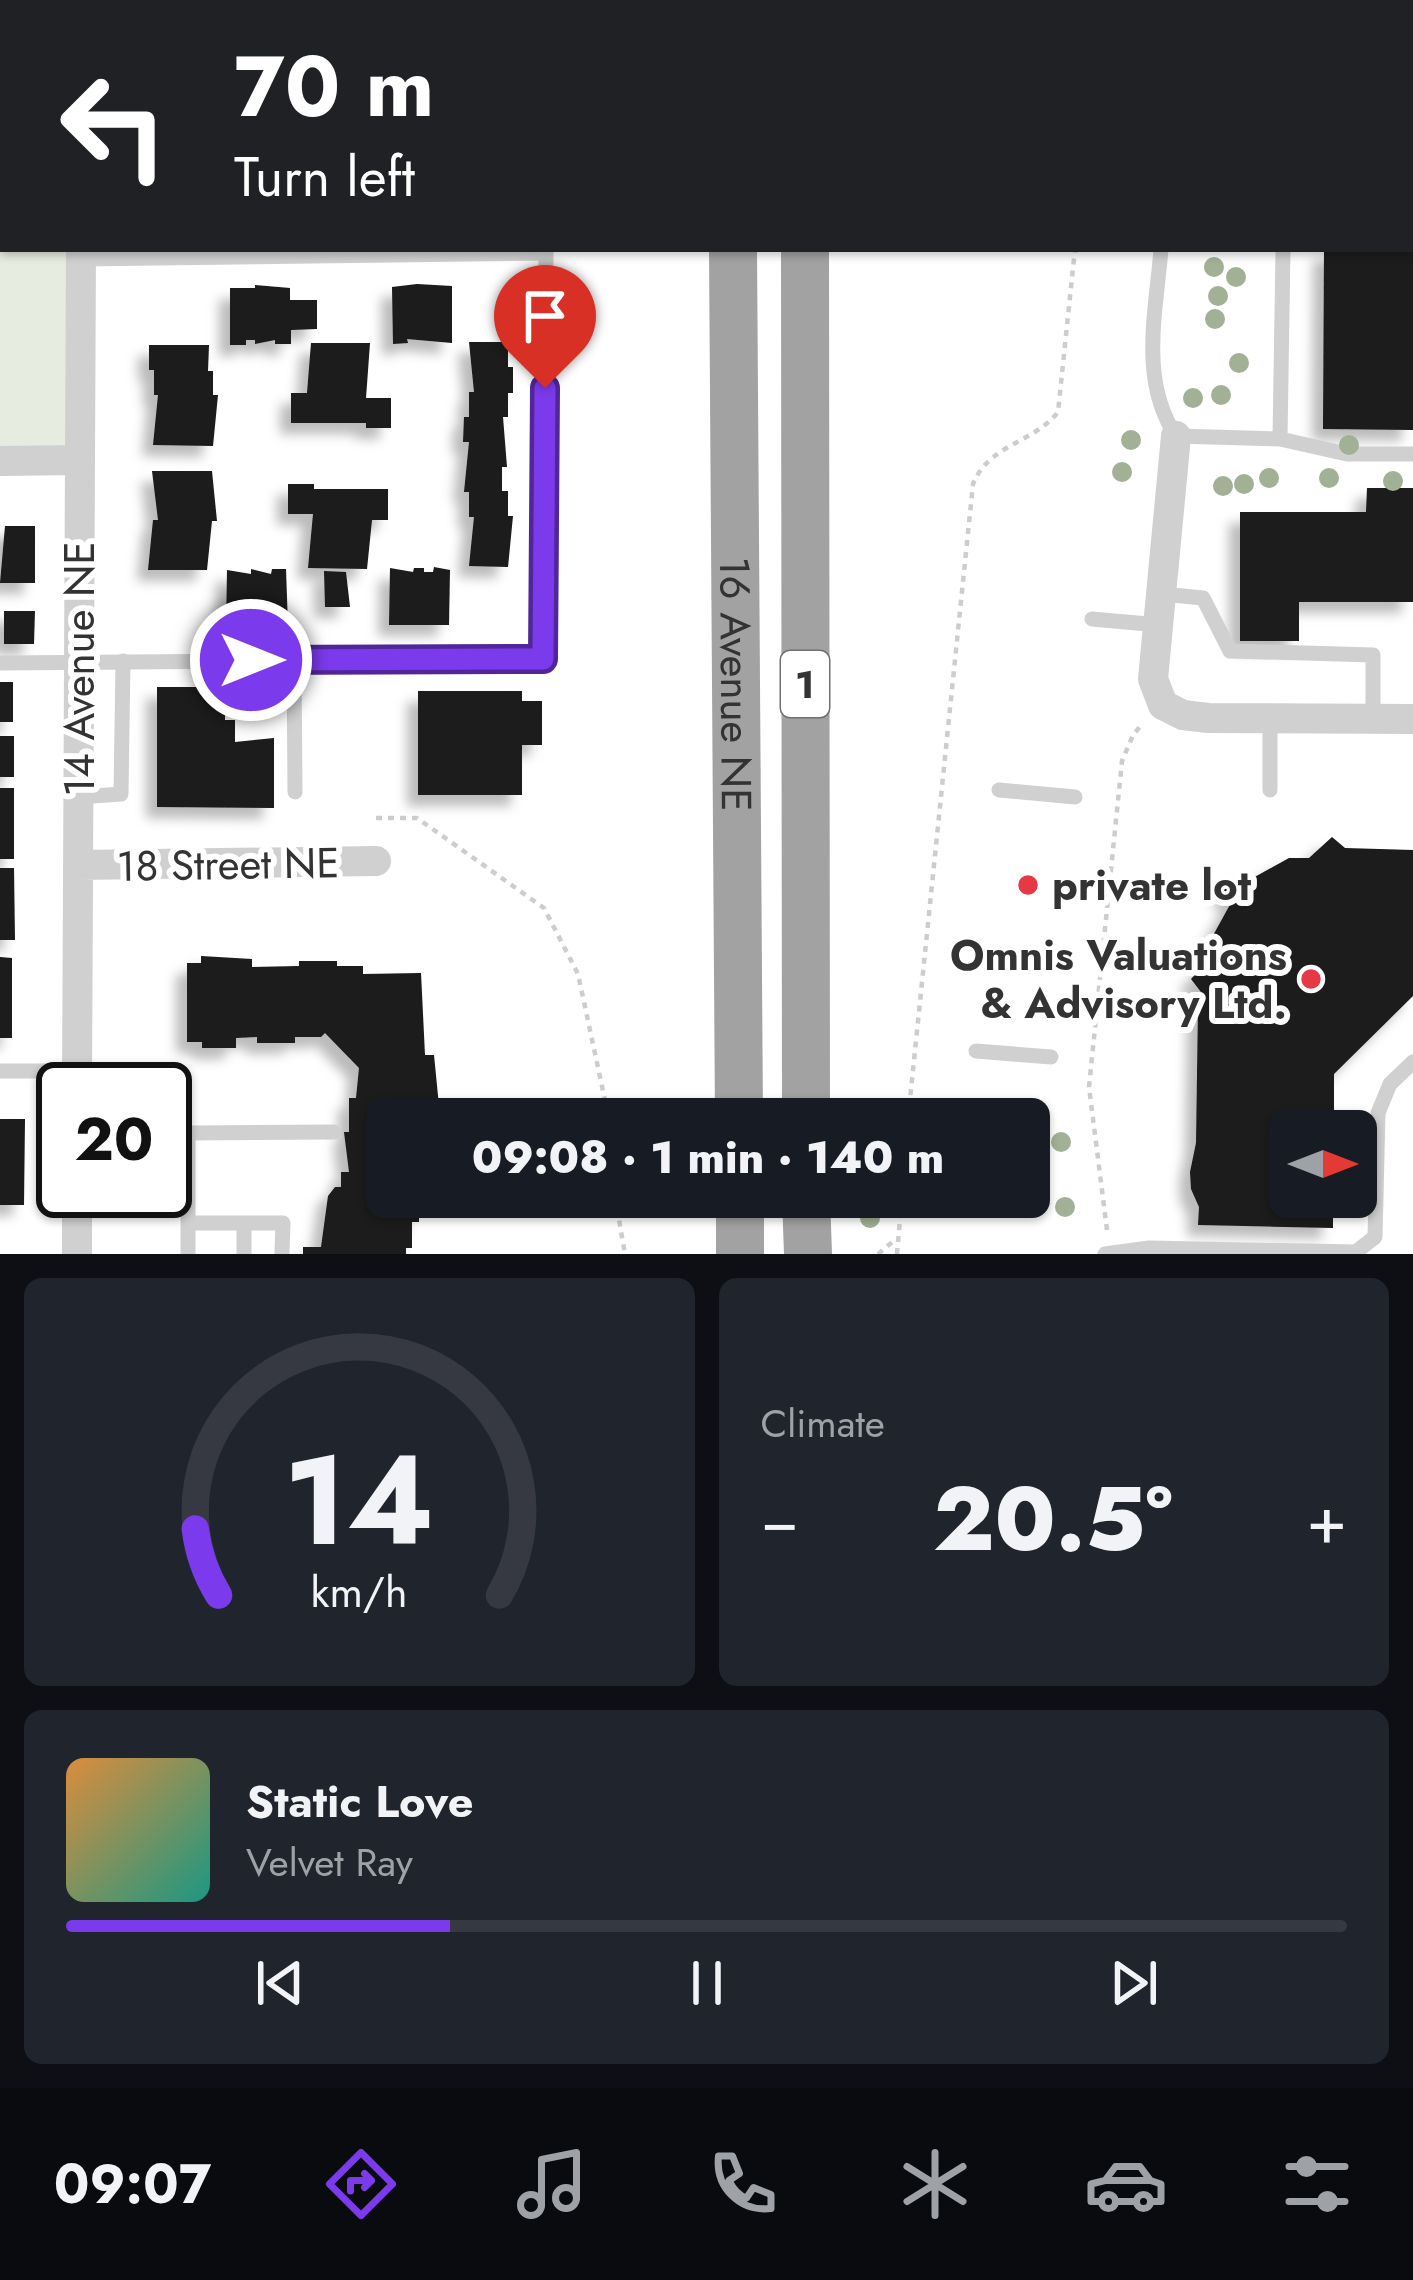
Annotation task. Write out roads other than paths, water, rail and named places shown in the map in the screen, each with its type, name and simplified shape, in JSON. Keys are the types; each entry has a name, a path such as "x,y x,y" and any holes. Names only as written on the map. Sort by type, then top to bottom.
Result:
{"highway":[{"name":"16 Avenue NE","path":"733,252 739,1098"},
{"name":"16 Avenue NE","path":"805,252 806,1098"},
{"path":"740,1218 740,1254"},
{"path":"807,1218 808,1254"}],"street":[{"name":"14 Avenue NE","path":"77,1062 81,254"},
{"path":"1176,436 1152,714 1413,719"},
{"path":"0,460 79,460"},
{"name":"18 Street NE","path":"79,866 376,861"},
{"path":"77,1218 77,1254"}],"lane":[{"path":"1161,252 1153,362 1156,400 1176,436 1280,440 1347,454 1413,454"},
{"path":"1280,440 1282,252"},
{"path":"0,663 543,659 546,253 81,254"},
{"path":"1092,619 1203,598 1230,651 1373,655 1373,719"},
{"path":"294,660 296,792"},
{"path":"79,797 121,794 123,661"},
{"path":"1270,719 1270,790"},
{"path":"999,790 1076,797"},
{"path":"976,1051 1051,1057"},
{"path":"1107,1245 1356,1252 1375,1237 1378,1113 1390,1084 1413,1062"},
{"path":"0,1071 36,1075"},
{"path":"188,1254 188,1133 334,1132"},
{"path":"188,1223 283,1223 282,1252"},
{"path":"244,1224 244,1254"}],"place":[{"name":"private lot","path":"1028,885"},
{"name":"Omnis Valuations & Advisory Ltd.","path":"1311,979"}]}
